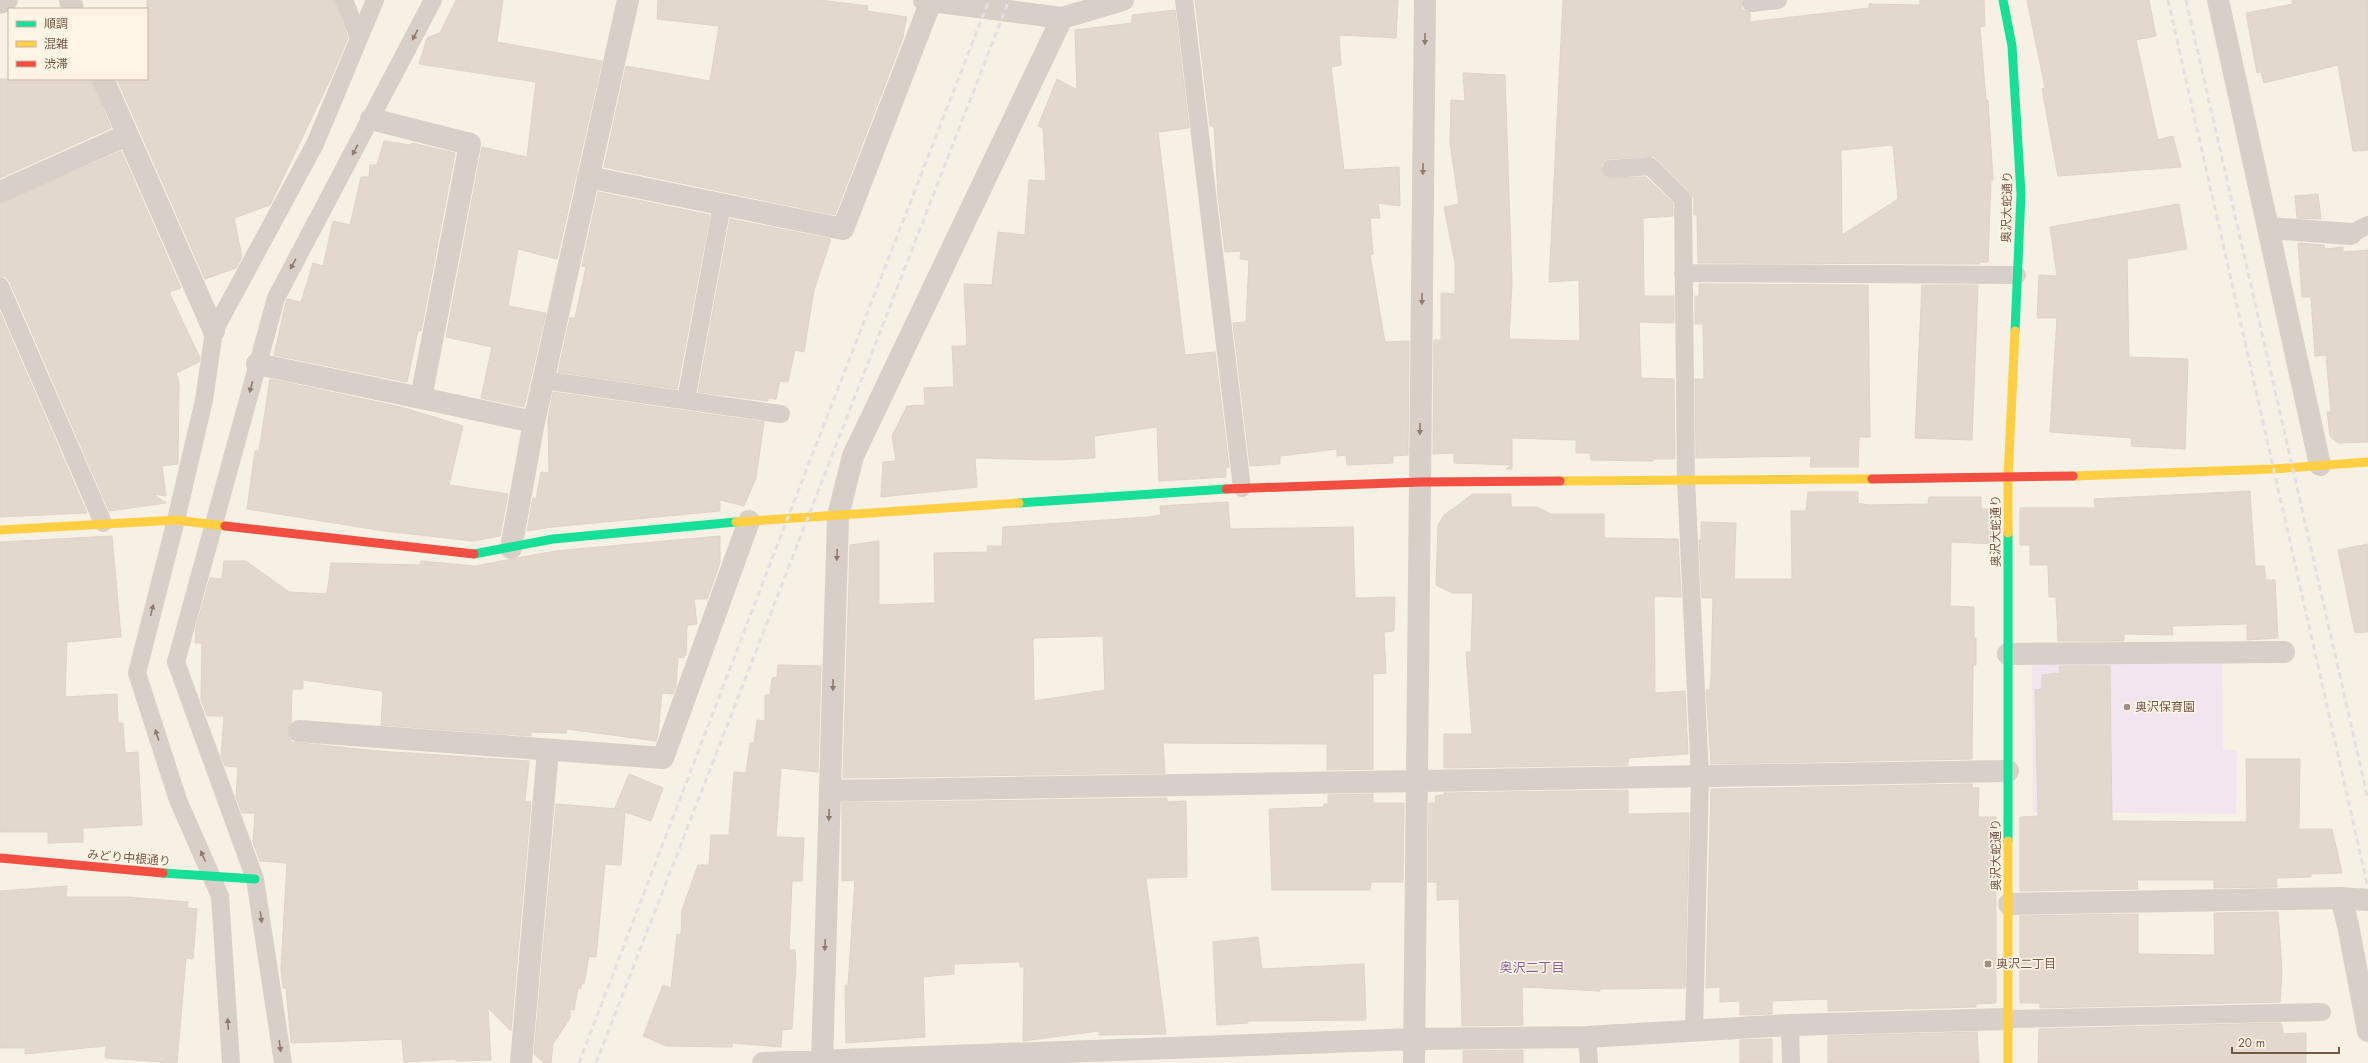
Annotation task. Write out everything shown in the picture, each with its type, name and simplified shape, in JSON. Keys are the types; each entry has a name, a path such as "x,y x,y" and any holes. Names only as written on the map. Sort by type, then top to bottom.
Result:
{"street":[{"path":"0,3 7,0"},
{"path":"511,548 534,422 628,0"},
{"path":"588,177 843,229 928,1 1062,18 1123,0"},
{"path":"1414,1063 1425,0"},
{"name":"奥沢大蛇通り","path":"2003,0 2012,46 2019,130 2021,194 2008,478 2008,1063"},
{"path":"2218,0 2320,465"},
{"path":"822,1062 838,516 853,456 1062,18"},
{"path":"103,80 214,331"},
{"path":"371,119 470,144 421,398"},
{"path":"0,192 127,135"},
{"path":"2268,228 2359,230"},
{"path":"257,364 534,422"},
{"path":"0,530 176,520 473,554 554,539 788,517 838,516 1242,488 1420,482 2008,478 2273,469 2368,462"},
{"path":"299,731 664,758 749,521"},
{"path":"2008,654 2284,652"},
{"path":"521,1063 548,750"},
{"path":"830,791 1700,777 2008,770"},
{"name":"みどり中根通り","path":"0,858 213,878 255,878"},
{"path":"2009,904 2340,898 2368,900"},
{"path":"2340,898 2348,925 2368,1031"},
{"path":"762,1063 822,1062 1414,1039 1587,1037 1790,1025 2008,1019"}],"lane":[{"path":"344,0 359,38"},
{"path":"231,1063 220,896 178,800 137,673 176,520 204,400 214,331 315,144 375,0"},
{"path":"283,1063 255,878 176,662 276,298 433,0"},
{"path":"1184,0 1242,488"},
{"path":"1751,3 1778,0"},
{"path":"1611,169 1650,166 1683,199 1686,479 1700,777 1694,1031"},
{"path":"686,400 722,205"},
{"path":"1683,273 2017,276"},
{"path":"0,286 103,523"},
{"path":"544,380 781,414"},
{"path":"2008,1019 2322,1012"},
{"path":"1790,1025 1791,1063"},
{"path":"1587,1037 1589,1063"}],"shaded area":[{"name":"奥沢保育園","path":"2222,663 2223,750 2237,751 2236,814 2033,812 2032,664"}],"building":[{"path":"147,0 334,0 348,38 330,80 270,205 234,218 242,257 236,268 205,279 117,80 148,80"},
{"path":"456,0 503,0 497,42 602,61 557,259 518,249 508,306 546,313 524,407 481,398 492,347 446,337 482,147 527,157 536,82 419,64 427,38 440,33"},
{"path":"658,0 820,0 868,6 867,11 907,17 904,35 835,215 604,167 626,66 710,81 719,26 657,19"},
{"path":"1195,0 1398,0 1396,38 1339,35 1341,65 1331,67 1344,170 1399,167 1400,206 1378,203 1380,218 1370,218 1373,254 1370,255 1385,342 1409,341 1408,455 1393,456 1393,463 1347,465 1346,455 1337,456 1337,449 1280,456 1280,464 1250,466 1233,323 1246,322 1249,260 1240,259 1241,251 1225,252 1218,196 1214,126 1210,126"},
{"path":"1563,0 1741,0 1742,9 1750,13 1750,22 1869,8 1869,4 1920,5 1920,0 1984,0 1985,26 1980,27 1986,100 1988,100 1993,180 1991,180 1988,262 1979,262 1979,264 1698,263 1697,215 1694,215 1694,199 1690,192 1654,156 1610,159 1602,164 1601,169 1606,178 1646,177 1673,203 1673,216 1643,218 1644,296 1674,296 1674,323 1639,322 1641,378 1674,379 1675,459 1653,459 1653,461 1591,460 1590,453 1576,453 1576,440 1512,438 1512,465 1454,463 1454,453 1433,454 1434,340 1441,340 1441,293 1455,294 1455,263 1444,207 1459,204 1450,143 1451,100 1465,101 1463,73 1505,75 1512,283 1509,339 1580,341 1579,280 1549,282","holes":["1893,145 1898,199 1842,235 1841,150"]},
{"path":"2027,0 2149,0 2156,36 2136,40 2158,140 2173,136 2181,167 2058,176 2042,89 2045,88"},
{"path":"2292,0 2368,0 2368,150 2353,151 2338,65 2264,83 2261,72 2257,73 2246,13 2293,4"},
{"path":"1175,10 1189,128 1158,132 1185,355 1215,352 1229,467 1226,468 1226,477 1159,481 1157,427 1094,436 1095,458 1052,460 975,458 977,487 881,497 883,462 896,461 892,436 907,406 925,405 924,388 954,387 952,346 967,346 964,284 992,285 998,232 1025,235 1029,180 1046,181 1043,128 1038,126 1057,79 1077,90 1075,30 1132,23 1132,15"},
{"path":"0,79 91,80 111,128 0,178"},
{"path":"384,141 411,145 412,143 455,153 421,331 418,331 407,382 274,355 287,299 301,302 313,263 323,266 333,221 350,225 361,177 369,177 370,165 377,165"},
{"path":"121,151 181,288 169,292 200,358 199,362 176,373 179,382 178,464 162,466 166,496 153,494 166,503 109,511 10,282 6,277 0,276 0,204"},
{"path":"598,192 710,215 677,389 558,372 570,318 575,318 586,267 582,266"},
{"path":"2318,194 2321,219 2297,218 2295,196"},
{"path":"2179,204 2187,249 2127,259 2129,357 2188,359 2185,449 2131,446 2132,438 2050,432 2057,318 2037,318 2039,275 2057,276 2050,227"},
{"path":"730,219 831,239 814,290 804,352 795,350 788,382 780,381 776,399 768,398 768,401 698,392"},
{"path":"2298,243 2324,245 2325,249 2343,247 2343,252 2368,250 2368,442 2338,443 2330,436 2327,412 2331,412 2326,355 2315,356 2311,297 2302,297"},
{"path":"1699,284 1868,285 1870,437 1859,437 1858,467 1810,467 1811,456 1696,458 1695,379 1704,379 1703,324 1695,324 1695,296 1699,296"},
{"path":"1922,285 1978,285 1972,440 1915,438"},
{"path":"0,312 87,513 0,517"},
{"path":"270,379 401,407 463,426 449,485 508,494 500,536 473,541 384,531 247,509 255,451 259,451"},
{"path":"553,392 764,422 756,478 744,506 720,500 720,511 552,527 527,531 533,498 536,499 541,472 549,473 548,419"},
{"path":"1512,465 1512,469 1506,469"},
{"path":"2250,491 2255,566 2264,566 2266,580 2275,580 2278,638 2247,640 2247,624 2172,626 2173,635 2124,634 2124,641 2058,641 2056,597 2049,597 2048,565 2030,565 2030,545 2020,545 2020,508 2095,508 2094,499"},
{"path":"1808,492 1858,492 1858,503 1868,505 1928,504 1929,497 1981,497 1981,509 1996,509 1996,544 1951,542 1950,606 1974,607 1976,665 1973,665 1972,759 1711,764 1706,690 1710,690 1711,679 1713,598 1702,598 1699,540 1701,540 1701,522 1736,523 1734,579 1792,579 1791,511 1806,511"},
{"path":"1473,494 1511,494 1511,507 1537,507 1551,514 1604,514 1604,538 1678,539 1681,597 1654,596 1655,693 1685,691 1688,754 1628,758 1628,765 1444,768 1444,734 1472,734 1466,652 1471,652 1473,593 1452,593 1436,585 1438,525 1444,515"},
{"path":"1228,502 1230,529 1353,527 1355,598 1395,597 1394,631 1384,632 1386,673 1373,674 1373,769 1327,770 1327,744 1163,743 1165,773 843,778 850,545 879,541 879,605 935,603 934,553 988,552 987,546 1002,546 1003,527 1148,517 1161,515 1160,506","holes":["1103,636 1105,690 1034,701 1033,638"]},
{"path":"112,536 121,637 67,642 65,697 117,694 118,723 123,723 125,753 138,752 142,825 83,828 83,842 48,843 48,832 0,832 0,542"},
{"path":"720,536 720,563 707,599 694,599 697,624 687,625 686,655 683,658 678,657 676,686 673,694 662,693 656,741 567,729 566,733 531,732 531,736 381,725 383,691 303,680 303,689 292,689 291,722 287,730 291,742 378,751 529,761 525,801 531,802 511,1031 488,1008 491,1060 456,1061 456,1059 404,1062 402,1039 291,1043 286,988 283,988 281,968 287,863 260,861 253,842 255,813 242,813 236,797 238,767 225,766 221,756 224,716 207,716 201,699 202,643 195,643 196,627 210,578 222,579 224,561 246,561 289,592 327,594 331,563 420,565 421,561 475,566 555,551"},
{"path":"2368,544 2368,632 2355,633 2338,550"},
{"path":"778,665 821,666 818,772 781,768 776,837 804,838 802,881 792,881 789,950 795,950 796,966 792,1029 782,1030 781,1047 732,1043 732,1047 666,1046 643,1036 663,985 671,988 677,934 681,935 682,910 698,865 709,865 711,835 729,835 734,772 746,773 750,743 754,743 757,720 765,721 765,695 770,695 772,678 777,677"},
{"path":"2059,666 2110,666 2112,821 2247,822 2246,759 2300,759 2299,829 2332,829 2342,873 2311,874 2311,877 2276,878 2277,887 2214,888 2214,880 2137,880 2138,889 2020,891 2020,817 2038,816 2035,690 2042,689 2042,675 2060,673"},
{"path":"629,774 663,788 651,821 625,812 621,865 605,864 596,957 589,956 584,984 581,984 581,989 578,988 574,1010 570,1009 570,1018 553,1044 551,1063 544,1063 534,1054 556,804 619,809 615,808"},
{"path":"1972,784 1972,788 1979,788 1978,817 1996,817 1996,1003 1976,1004 1976,1007 1828,1011 1828,999 1772,1001 1772,1014 1740,1015 1740,1001 1720,1002 1720,987 1706,988 1711,789"},
{"path":"1628,790 1628,814 1689,813 1685,988 1600,989 1600,991 1522,987 1523,1025 1462,1026 1459,899 1437,900 1437,882 1428,882 1429,803 1436,803 1435,796 1444,795 1444,793"},
{"path":"1373,794 1373,803 1404,803 1403,882 1371,882 1370,890 1272,890 1269,809 1324,807 1324,804 1328,804 1328,795"},
{"path":"1167,798 1167,802 1186,801 1187,877 1146,878 1166,1034 1099,1035 1099,1031 1023,1041 1024,967 1020,967 1020,962 954,964 954,974 923,977 925,1037 846,1043 845,985 848,985 855,880 842,881 842,803"},
{"path":"67,886 66,897 127,897 188,902 187,908 197,909 193,959 186,958 177,1063 105,1058 106,1046 25,1054 25,1048 0,1048 0,891"},
{"path":"2278,912 2282,971 2280,1002 2040,1008 2040,1003 2020,1003 2020,916 2138,914 2138,954 2215,955 2214,913"},
{"path":"1258,937 1262,969 1364,964 1366,1020 1248,1021 1248,1023 1217,1025 1213,942"},
{"path":"2280,1023 2282,1025 2283,1034 2306,1033 2306,1063 2038,1063 2039,1029"},
{"path":"1977,1032 1979,1063 1828,1063 1828,1036"},
{"path":"1772,1039 1772,1063 1740,1063 1740,1040"},
{"path":"1523,1050 1523,1063 1463,1063 1463,1051"}],"railway":[{"path":"579,1063 788,517 989,0"},
{"path":"596,1063 1009,0"},
{"path":"2168,0 2368,888"},
{"path":"2186,0 2368,799"}],"traffic: fast":[{"path":"2003,0 2012,46 2021,194 2015,331"},
{"path":"1019,503 1226,489"},
{"path":"474,554 553,539 736,522"},
{"path":"2008,533 2008,841"},
{"path":"163,873 255,879"}],"traffic: slow":[{"path":"2008,533 2008,478 2015,331"},
{"path":"2073,476 2273,469 2368,462"},
{"path":"1560,481 1872,479"},
{"path":"736,522 1019,503"},
{"path":"0,530 176,520 225,526"},
{"path":"2008,841 2008,1063"}],"traffic: jam":[{"path":"1872,479 2073,476"},
{"path":"1226,489 1420,482 1560,481"},
{"path":"225,526 474,554"},
{"path":"0,858 163,873"}],"place":[{"name":"奥沢保育園","path":"2127,707"},
{"name":"奥沢二丁目","path":"1988,964"}],"district":[{"name":"奥沢二丁目","path":"1532,967"}]}
